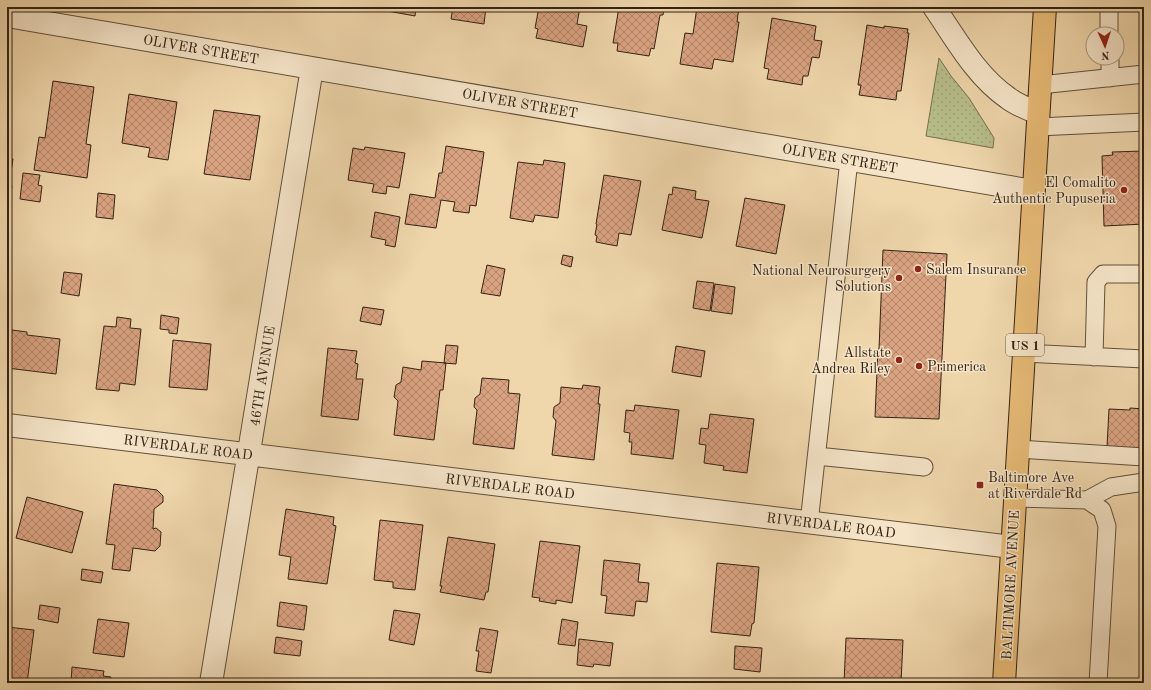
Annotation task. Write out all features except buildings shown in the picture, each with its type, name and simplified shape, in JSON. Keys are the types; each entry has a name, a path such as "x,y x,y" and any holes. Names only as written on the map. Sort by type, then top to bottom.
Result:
{"main road":[{"name":"BALTIMORE AVENUE","path":"1004,683 1045,7"}],"street":[{"path":"934,7 977,69 994,87 1038,120"},
{"name":"OLIVER STREET","path":"7,16 1033,191"},
{"name":"46TH AVENUE","path":"211,683 312,68"},
{"name":"RIVERDALE ROAD","path":"7,425 1012,547"}],"lane":[{"path":"1109,7 1109,26"},
{"path":"1110,66 1110,78"},
{"path":"1040,85 1144,74"},
{"path":"1038,120 1144,122"},
{"path":"809,523 849,160"},
{"path":"1094,357 1096,282 1103,274 1144,274"},
{"path":"1024,353 1144,359"},
{"path":"1018,449 1144,457"},
{"path":"816,456 924,467"},
{"path":"1016,498 1087,500 1111,487 1143,482"},
{"path":"1087,500 1102,510 1107,526 1098,683"}],"green space":[{"path":"939,58 969,98 994,138 993,148 926,136"}],"place":[{"name":"El Comalito Authentic Pupuseria","path":"1124,190"},
{"name":"Salem Insurance","path":"918,269"},
{"name":"National Neurosurgery Solutions","path":"899,278"},
{"name":"Allstate Andrea Riley","path":"899,360"},
{"name":"Primerica","path":"919,366"},
{"name":"Baltimore Ave at Riverdale Rd","path":"980,485"}]}
